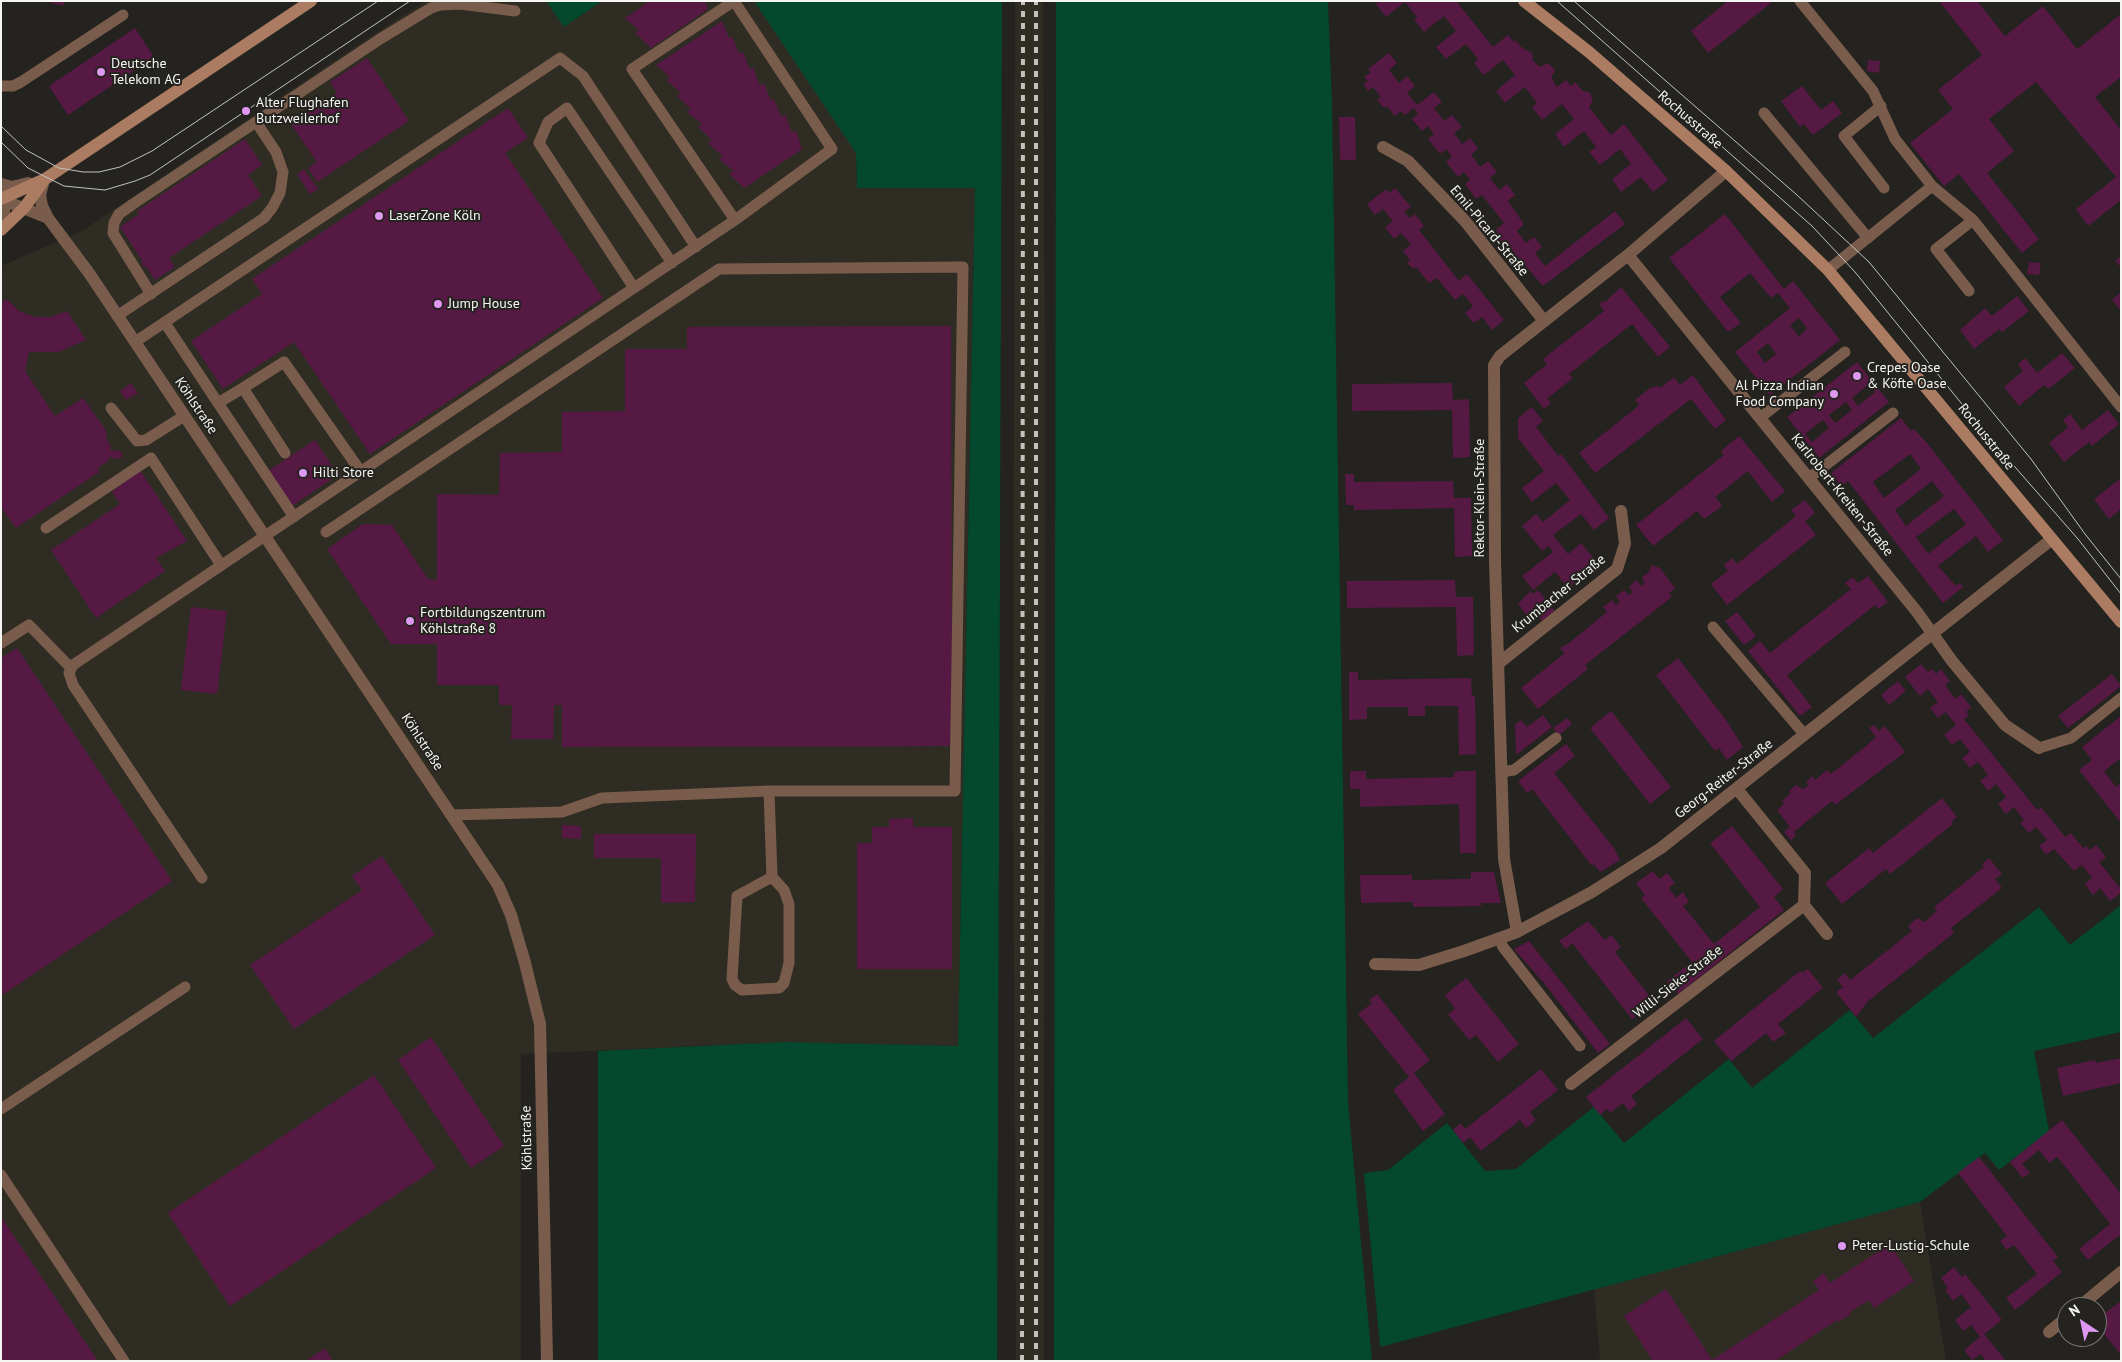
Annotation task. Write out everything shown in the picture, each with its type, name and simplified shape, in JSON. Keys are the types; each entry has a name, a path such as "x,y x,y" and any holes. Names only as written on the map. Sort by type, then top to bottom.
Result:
{"street":[{"path":"3,225 4,213 9,200 311,1"},
{"name":"Rochusstraße","path":"1524,1 1589,52 1726,171 1828,270 2121,622"},
{"name":"Emil-Picard-Straße","path":"1383,148 1408,161 1465,220 1544,321"},
{"name":"Rektor-Klein-Straße","path":"1518,932 1504,859 1500,772 1499,663 1495,561 1494,365 1500,356 1628,254 1726,171"},
{"path":"1,184 12,187 45,178"},
{"path":"3,225 9,200 45,178"},
{"name":"Köhlstraße","path":"45,178 40,195 42,206 48,218 118,316 498,885 510,915 537,1006 541,1059 547,1361"},
{"path":"9,200 48,218"},
{"path":"3,225 18,220 48,218"},
{"name":"Karlrobert-Kreiten-Straße","path":"1628,254 1762,417 1933,632 1952,661 2005,724 2038,748"},
{"name":"Krumbacher Straße","path":"1499,663 1618,569 1625,544 1621,511"},
{"name":"Georg-Reiter-Straße","path":"1375,964 1419,965 1518,932 1592,892 1661,848 2052,539"},
{"path":"1737,789 1805,873 1804,905 1827,934"},
{"name":"Willi-Sieke-Straße","path":"1570,1084 1804,905"},
{"path":"2091,1297 2121,1272"},
{"path":"2049,1332 2057,1325"}],"lane":[{"path":"1800,1 1873,91 1894,139 1932,186 1973,220 2121,407"},
{"path":"202,878 73,685 69,678 71,668 77,661 696,247 735,220 832,149 734,2 632,69 735,220"},
{"path":"151,294 113,233 114,223 119,214 380,39 432,8 440,5 460,4 515,11"},
{"path":"1,86 21,82 123,15"},
{"path":"135,342 560,58 583,76 696,247"},
{"path":"1881,106 1844,136 1884,188"},
{"path":"634,288 539,143 548,122 567,108 672,263"},
{"path":"1764,113 1868,238"},
{"path":"118,316 264,218 272,208 280,193 283,172 276,152 256,122"},
{"path":"1828,270 1932,186"},
{"path":"1969,291 1936,249 1973,220"},
{"path":"326,532 719,269 963,267 954,791 769,791 602,798 562,812 452,815"},
{"path":"165,323 294,517"},
{"path":"1762,417 1844,352"},
{"path":"218,403 284,362 361,472"},
{"path":"243,388 285,453"},
{"path":"112,408 137,441 146,440 184,416"},
{"path":"1809,478 1893,413"},
{"path":"46,528 151,458 221,565"},
{"path":"1,643 29,625 71,668"},
{"path":"1712,627 1804,734"},
{"path":"2038,748 2071,738 2121,698"},
{"path":"1500,772 1514,770 1556,738"},
{"path":"769,791 772,876 784,890 789,904 786,976 779,988 742,990 735,985 732,979 737,896 772,876"},
{"path":"1499,938 1502,947 1580,1046"},
{"path":"1,1109 185,987"},
{"path":"1,1175 124,1361"}],"shaded area":[{"path":"426,1 546,1 564,27 602,1 754,1 856,153 857,187 975,188 958,1046 785,1042 521,1054 521,1361 1,1361 1,266 82,231"},
{"path":"1015,1 1043,1 1045,384 1044,1361 1016,1361 1013,781"},
{"name":"Peter-Lustig-Schule","path":"1920,1202 1946,1361 1600,1361 1594,1289"}],"green space":[{"path":"546,1 602,1 564,27"},
{"path":"754,1 1002,1 997,1361 598,1361 598,1051 785,1042 958,1046 975,188 857,188 856,153"},
{"path":"1056,1 1328,1 1332,104 1348,1102 1372,1361 1054,1361"},
{"path":"2121,905 2121,1032 2034,1051 2049,1131 1999,1170 1985,1153 1920,1202 1380,1347 1364,1173 1388,1170 1447,1123 1485,1171 1516,1169 1594,1107 1624,1143 1729,1059 1752,1088 1850,1010 1873,1038 2039,907 2070,945"}],"building":[{"path":"46,1 65,1 63,6"},
{"path":"650,1 705,1 708,9 651,48 635,33 639,30 625,18"},
{"path":"1380,1 1456,1 1493,47 1508,35 1514,42 1516,40 1521,47 1532,53 1533,61 1540,67 1547,63 1553,67 1555,71 1551,77 1557,87 1566,80 1571,86 1575,82 1582,90 1590,93 1593,100 1589,107 1611,135 1624,124 1668,180 1653,192 1641,177 1621,192 1612,179 1631,164 1620,149 1600,165 1589,152 1596,147 1584,131 1564,147 1555,134 1574,119 1562,104 1542,120 1532,107 1537,103 1525,87 1505,103 1496,91 1515,75 1503,60 1484,75 1474,63 1478,59 1466,44 1446,59 1436,47 1456,31 1444,16 1424,32 1414,19 1417,17 1405,2 1386,17 1376,4"},
{"path":"1728,1 1770,1 1771,3 1708,53 1691,31"},
{"path":"1939,1 1977,1 2005,36 2043,6 2077,49 2121,14 2121,77 2095,97 2121,130 2121,200 2088,226 2076,209 2116,177 2036,82 1989,119 2014,151 1987,173 2039,239 2022,253 1959,174 1944,186 1910,143 1953,109 1938,90 1982,55"},
{"path":"722,21 729,38 732,36 739,54 743,52 750,70 753,67 760,86 764,83 771,101 774,99 781,117 785,114 792,133 796,130 802,149 744,188 729,174 734,171 719,159 723,156 708,143 712,140 698,127 702,124 687,112 691,109 677,96 681,93 666,80 670,77 656,65"},
{"name":"Deutsche Telekom AG","path":"135,28 154,57 68,115 49,86"},
{"path":"1389,53 1397,63 1389,70 1399,83 1407,76 1415,86 1407,93 1417,105 1434,92 1442,102 1434,108 1444,121 1452,115 1462,127 1454,133 1462,144 1470,138 1478,148 1471,155 1480,167 1488,161 1497,172 1490,178 1499,190 1507,184 1515,195 1508,201 1524,224 1517,231 1526,243 1534,237 1542,247 1535,253 1545,266 1615,211 1625,224 1543,286 1510,248 1504,253 1492,238 1498,233 1496,230 1504,223 1482,195 1476,199 1465,184 1470,180 1464,172 1458,177 1446,162 1452,157 1446,149 1440,154 1428,139 1434,134 1428,126 1422,131 1412,119 1418,114 1414,108 1405,115 1401,111 1395,116 1387,106 1384,108 1377,100 1381,97 1373,87 1368,91 1363,84 1368,81 1364,77 1371,72 1368,69"},
{"path":"367,58 409,121 317,182 308,168 317,162 291,124 337,93 330,82"},
{"path":"1868,60 1880,61 1879,73 1867,71"},
{"path":"1802,86 1821,110 1833,101 1842,113 1813,135 1804,124 1800,127 1781,101"},
{"name":"Jump House","path":"508,108 528,138 505,153 603,298 370,454 294,342 223,389 191,341 262,294 252,279"},
{"path":"1339,117 1355,117 1356,160 1340,160"},
{"path":"245,139 262,165 248,175 262,196 169,258 175,267 155,280 146,266 144,268 141,263 143,262 120,227 139,214 137,211"},
{"path":"304,169 318,189 310,194 297,174"},
{"path":"1395,188 1411,207 1404,212 1410,218 1415,214 1424,226 1419,230 1459,281 1467,274 1504,320 1492,330 1482,317 1474,323 1465,313 1473,306 1463,294 1455,300 1437,278 1429,283 1416,267 1414,269 1407,263 1410,260 1403,251 1411,244 1401,233 1394,239 1385,227 1393,221 1383,209 1375,215 1367,204 1386,189 1389,193"},
{"path":"1725,214 1784,289 1793,281 1840,340 1770,395 1735,352 1790,308 1778,293 1771,298 1750,273 1720,297 1741,323 1728,332 1669,258","holes":["1799,318 1807,328 1799,337 1790,325","1768,343 1776,354 1765,363 1757,352"]},
{"path":"2121,256 2121,267 2115,261"},
{"path":"2029,262 2041,263 2039,275 2027,274"},
{"path":"1621,287 1670,347 1658,357 1632,324 1569,374 1573,378 1547,399 1551,403 1544,409 1524,383 1547,364 1543,359 1604,311 1599,304 1603,301 1604,303"},
{"path":"2121,292 2121,311 2112,300"},
{"path":"2017,296 2029,311 2002,332 1999,329 1974,349 1960,330 1985,308 1992,316"},
{"path":"7,299 19,311 35,317 51,317 67,311 86,340 58,352 29,352 25,371 55,416 83,398 107,432 106,438 111,446 110,450 120,451 123,456 118,459 109,457 108,461 98,468 99,472 16,528 1,507 1,303"},
{"path":"951,326 952,746 562,747 562,705 554,705 553,739 511,739 512,705 499,705 499,685 437,685 437,644 391,644 327,549 363,524 392,525 428,579 437,580 437,494 499,495 500,453 562,452 562,412 625,411 625,349 687,349 687,327"},
{"path":"2062,353 2075,368 2048,389 2044,385 2019,406 2004,387 2023,371 2018,364 2025,358 2037,373"},
{"path":"1857,362 1889,402 1819,458 1787,417","holes":["1869,384 1875,392 1858,406 1852,398","1846,402 1852,410 1835,423 1829,415","1823,420 1829,428 1812,442 1805,434"]},
{"path":"1693,375 1726,420 1715,429 1691,399 1595,473 1579,453 1636,408 1639,405 1635,400 1650,388 1658,386 1660,388 1674,377 1680,385"},
{"path":"131,383 138,393 126,400 120,391"},
{"path":"1452,383 1453,400 1469,399 1470,457 1453,458 1452,410 1352,411 1352,384"},
{"path":"1532,407 1543,421 1536,427 1558,456 1561,454 1609,518 1594,530 1581,514 1553,535 1568,554 1581,543 1595,560 1581,571 1585,575 1568,588 1555,572 1533,590 1522,576 1553,552 1549,546 1542,551 1522,526 1536,514 1543,522 1570,500 1556,483 1532,502 1522,488 1544,471 1518,438 1518,418"},
{"path":"2108,410 2119,424 2092,446 2089,442 2064,462 2049,443 2068,427 2063,420 2070,414 2082,430"},
{"path":"1901,418 1911,431 1914,429 1927,443 2003,540 1988,552 1976,536 1938,566 1956,586 1960,583 1963,587 1943,603 1848,481 1841,486 1831,473","holes":["1910,454 1921,469 1884,498 1873,482","1932,481 1944,496 1906,526 1895,510","1954,509 1966,524 1928,554 1916,537"]},
{"path":"1739,436 1785,491 1772,502 1748,471 1715,497 1722,505 1717,510 1704,519 1697,511 1653,546 1636,525 1724,455 1721,451"},
{"name":"Hilti Store","path":"315,440 338,475 292,506 268,471"},
{"path":"140,470 187,541 156,558 165,571 96,618 51,550 120,504 112,492"},
{"path":"1345,474 1354,474 1354,482 1453,481 1454,498 1471,498 1472,556 1455,557 1454,508 1354,510 1354,505 1346,505"},
{"path":"2121,478 2121,509 2109,519 2094,499"},
{"path":"1805,500 1815,513 1805,521 1816,535 1727,605 1711,584 1728,571 1724,565 1732,558 1737,564 1796,516 1791,510"},
{"path":"1652,565 1660,568 1675,588 1669,593 1672,597 1585,665 1588,669 1538,709 1521,688 1565,653 1561,650 1561,647 1568,644 1607,612 1603,607 1612,600 1616,605 1620,602 1616,596 1624,590 1629,595 1633,592 1629,587 1636,580 1641,586 1644,583 1642,577 1648,573"},
{"path":"1868,576 1888,602 1878,609 1875,605 1787,675 1812,707 1800,716 1748,651 1760,641 1770,653 1851,589 1845,583 1853,577 1858,583"},
{"path":"1455,580 1456,597 1473,597 1474,655 1457,656 1456,607 1347,608 1347,581"},
{"path":"1538,590 1555,611 1542,621 1537,614 1530,620 1518,604 1530,591 1533,594"},
{"path":"191,607 227,611 217,694 181,690"},
{"path":"1737,612 1756,636 1744,645 1725,621"},
{"path":"17,648 172,881 1,996 1,658"},
{"path":"1678,658 1726,720 1743,747 1727,760 1719,748 1715,751 1656,675"},
{"path":"1921,664 1928,672 1932,669 1936,674 1941,669 1950,681 1945,685 1955,699 1961,694 1971,707 1966,712 1969,715 1964,719 2037,810 2041,807 2065,837 2071,833 2083,848 2086,846 2090,850 2096,845 2106,857 2099,862 2121,889 2121,893 2110,901 2100,888 2093,895 2085,884 2092,878 2082,865 2074,871 2054,849 2046,855 2039,846 2047,840 2036,827 2029,833 2020,823 2024,820 2014,807 2006,814 1998,804 2006,797 1996,784 1988,791 1980,781 1988,775 1978,762 1970,768 1962,758 1970,752 1960,739 1952,745 1944,735 1956,725 1946,712 1938,718 1930,708 1938,702 1928,689 1920,696 1905,677"},
{"path":"1349,672 1358,672 1358,680 1471,678 1472,696 1475,696 1476,754 1459,755 1458,706 1425,706 1425,716 1408,716 1408,707 1367,707 1367,719 1349,720"},
{"path":"2112,674 2121,686 2068,728 2058,716"},
{"path":"1898,681 1906,691 1889,705 1881,695"},
{"path":"1611,711 1671,787 1650,804 1590,728"},
{"path":"1543,715 1552,727 1516,755 1515,725 1521,720 1527,727"},
{"path":"2121,716 2121,758 2104,771 2116,787 2121,783 2121,823 2079,770 2092,760 2082,747"},
{"path":"1567,718 1572,724 1559,735 1553,728"},
{"path":"1874,725 1879,731 1885,726 1905,752 1835,805 1832,801 1794,832 1796,835 1791,840 1784,832 1790,827 1777,810 1784,804 1782,801 1791,793 1789,791 1796,785 1803,789 1809,785 1806,782 1813,776 1815,780 1827,770 1831,774 1876,737 1869,728"},
{"path":"1566,744 1575,756 1554,773 1614,848 1620,860 1600,872 1594,864 1592,866 1532,789 1527,793 1518,781"},
{"path":"1350,771 1366,771 1366,779 1454,777 1454,773 1459,771 1476,771 1476,853 1460,853 1459,804 1360,807 1360,789 1350,789"},
{"path":"1942,798 1957,817 1951,822 1953,824 1890,874 1886,869 1842,904 1825,883 1869,848 1873,853"},
{"path":"913,818 913,827 952,827 952,969 857,969 857,843 872,843 872,827 889,827 889,819"},
{"path":"562,825 581,826 581,839 562,838"},
{"path":"1732,826 1783,889 1774,897 1784,910 1678,994 1667,981 1692,962 1641,898 1645,895 1636,883 1653,871 1659,879 1667,873 1675,883 1669,888 1676,898 1683,892 1689,902 1683,906 1714,944 1760,907 1710,843"},
{"path":"594,834 696,834 695,902 661,903 661,858 594,858"},
{"path":"382,856 435,935 294,1029 250,965 362,890 352,876"},
{"path":"1989,858 2002,874 1995,879 2002,888 1951,928 1954,933 1867,1002 1856,1017 1836,992 1843,987 1837,980 1845,973 1850,980 1912,931 1908,926 1917,918 1924,922 1937,911 1934,907 1984,867 1982,864"},
{"path":"1471,872 1494,872 1501,903 1481,903 1481,906 1413,907 1413,902 1361,903 1360,875 1412,875 1412,880 1471,879"},
{"path":"1588,921 1605,940 1611,935 1621,947 1615,952 1654,1002 1632,1019 1572,943 1566,949 1559,941"},
{"path":"1529,941 1610,1044 1598,1053 1544,983 1514,949"},
{"path":"1808,969 1823,988 1778,1024 1786,1033 1773,1042 1766,1033 1731,1061 1714,1041 1800,971 1802,973"},
{"path":"1466,978 1519,1044 1498,1062 1476,1035 1469,1040 1448,1014 1455,1009 1445,995"},
{"path":"1377,994 1430,1060 1414,1073 1445,1114 1423,1131 1393,1090 1409,1077 1358,1014 1372,1003 1369,1000"},
{"path":"1686,1018 1703,1039 1631,1096 1637,1104 1629,1111 1623,1103 1610,1113 1607,1109 1600,1115 1586,1097"},
{"path":"431,1037 504,1146 471,1168 398,1060"},
{"path":"2121,1058 2121,1083 2063,1096 2057,1068 2095,1060 2096,1063"},
{"path":"1541,1069 1558,1090 1530,1112 1536,1120 1526,1128 1520,1120 1481,1151 1470,1137 1463,1143 1453,1130 1461,1123 1465,1129"},
{"path":"374,1075 436,1168 230,1306 168,1213"},
{"path":"2062,1120 2121,1194 2121,1234 2088,1260 2079,1249 2110,1224 2068,1170 2057,1157 2049,1163 2039,1150 2022,1164 2030,1173 2023,1178 2010,1162"},
{"path":"1979,1157 2058,1257 2053,1261 2062,1272 2015,1310 2006,1298 2037,1274 2014,1245 2007,1250 2000,1241 2007,1236 1958,1173"},
{"path":"1,1217 98,1361 1,1361"},
{"path":"1890,1244 1914,1281 1874,1308 1869,1300 1850,1312 1851,1314 1838,1322 1837,1320 1775,1361 1653,1361 1624,1316 1666,1289 1712,1360 1819,1290 1813,1281 1824,1273 1830,1283"},
{"path":"1954,1267 1962,1277 1965,1274 2002,1320 1984,1334 2006,1361 1986,1361 1981,1354 1972,1360 1964,1350 1980,1337 1971,1325 1963,1331 1955,1320 1971,1307 1961,1294 1953,1301 1945,1290 1948,1288 1941,1278"},
{"path":"2121,1301 2121,1355 2107,1338 2107,1312"},
{"path":"325,1348 333,1361 306,1361"}],"tram line":[{"path":"1,126 26,150 59,168 83,172 99,172 120,167 152,151 378,1"},
{"path":"1,142 28,168 64,186 105,190 135,181 150,175 410,1"},
{"path":"1557,1 1812,226 1855,272 1987,435 2078,539 2121,594"},
{"path":"1574,1 1797,195 1869,262 2031,459 2085,534 2121,579"}],"railway":[{"path":"1022,1361 1023,1"},
{"path":"1036,1 1036,1361"}],"place":[{"name":"Deutsche Telekom AG","path":"101,72"},
{"name":"Alter Flughafen Butzweilerhof","path":"246,111"},
{"name":"LaserZone Köln","path":"379,216"},
{"name":"Jump House","path":"438,304"},
{"name":"Crepes Oase & Köfte Oase","path":"1857,376"},
{"name":"Al Pizza Indian Food Company","path":"1834,394"},
{"name":"Hilti Store","path":"303,473"},
{"name":"Fortbildungszentrum Köhlstraße 8","path":"410,621"},
{"name":"Peter-Lustig-Schule","path":"1842,1246"}]}
